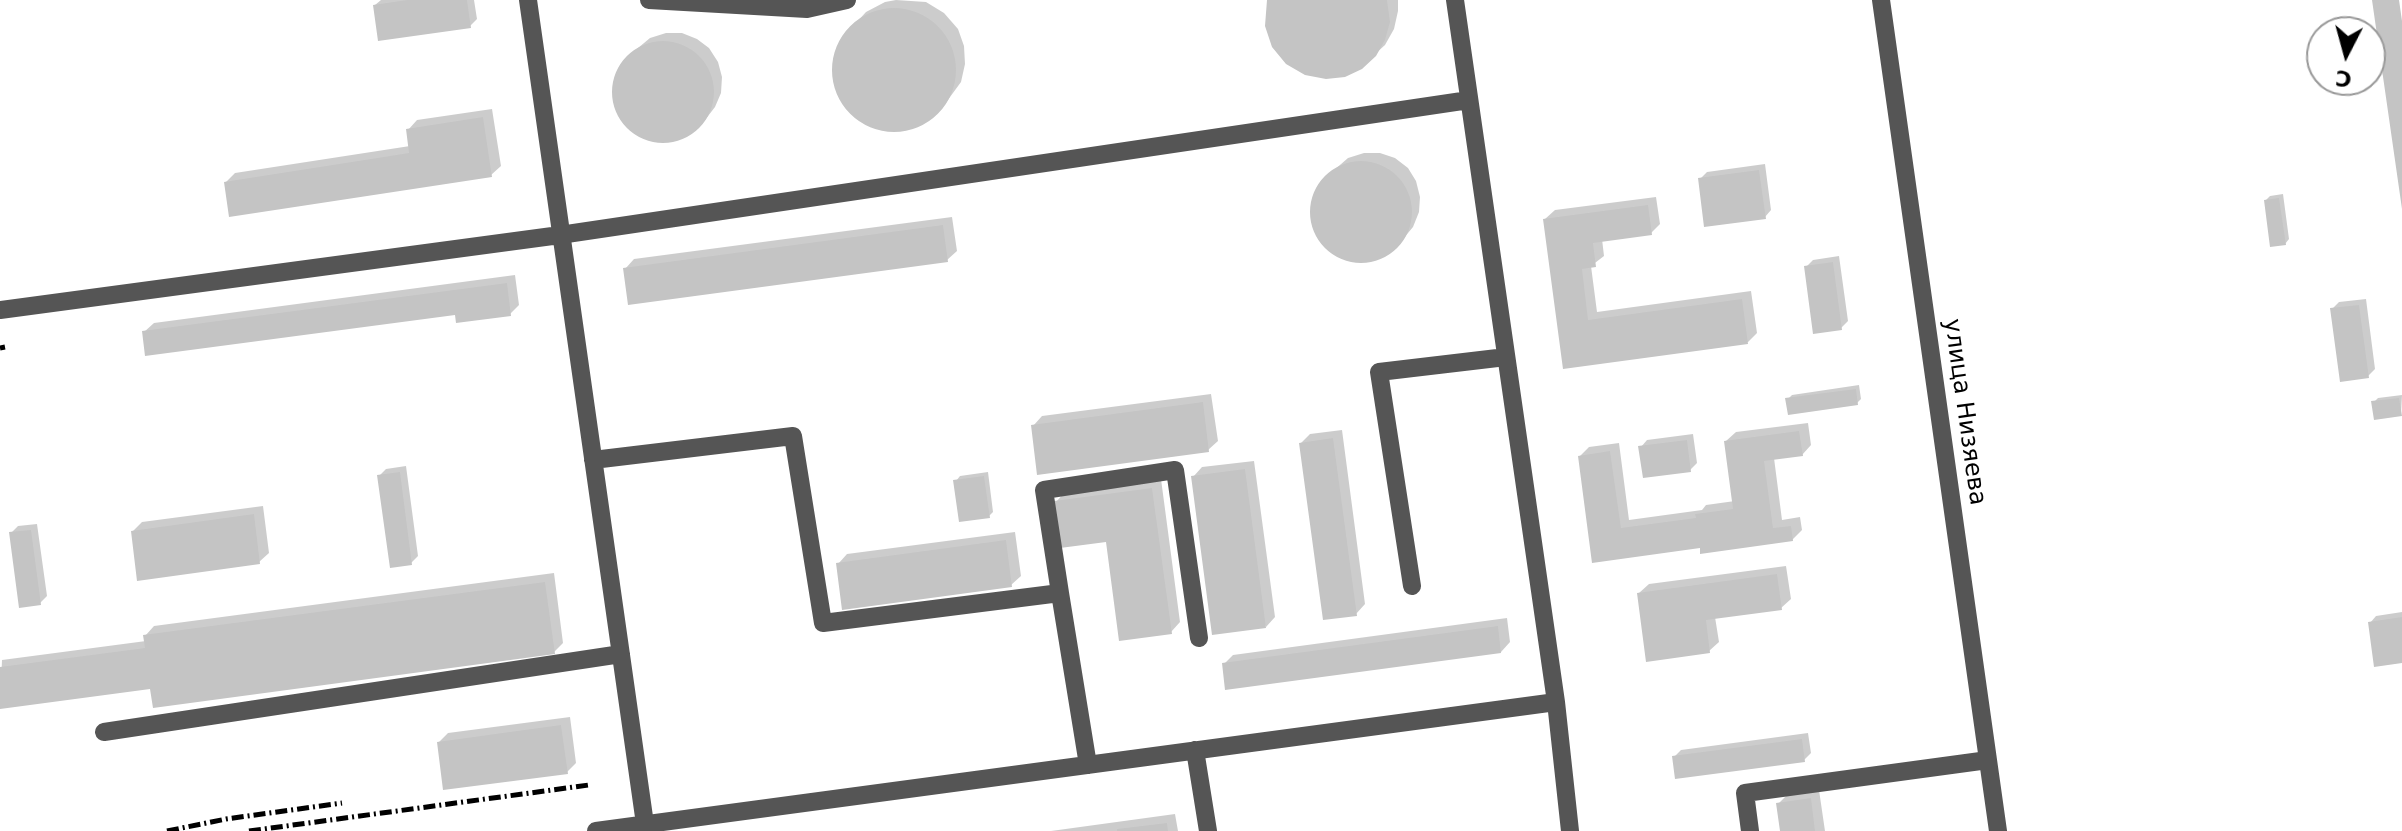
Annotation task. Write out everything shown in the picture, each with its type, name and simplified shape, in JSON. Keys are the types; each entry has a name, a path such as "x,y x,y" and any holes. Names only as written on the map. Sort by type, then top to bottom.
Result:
{"street":[{"path":"528,0 646,828"},
{"path":"649,0 807,9 847,0"},
{"path":"1455,0 1556,702 1570,831"},
{"name":"улица Низяева","path":"1881,0 1998,831"},
{"path":"0,310 560,235 1469,100"},
{"path":"1412,586 1379,372 1506,357"},
{"path":"593,460 793,436 823,623 1060,593"},
{"path":"1088,765 1044,490 1175,470 1199,638"},
{"path":"104,732 621,654"},
{"path":"596,831 646,828 1556,702"},
{"path":"1195,750 1208,831"},
{"path":"1750,831 1745,793 1988,760"}],"building":[{"path":"407,0 467,0 471,28 378,41 373,5"},
{"path":"1267,0 1387,0 1390,22 1376,56 1362,69 1345,77 1326,79 1305,75 1286,64 1272,47 1265,26"},
{"path":"2372,0 2399,0 2402,21 2402,209 2386,96 2386,16 2374,16"},
{"path":"894,8 918,13 938,26 951,46 956,70 951,94 938,114 918,127 894,132 870,127 850,114 837,94 832,70 837,46 850,26 870,13"},
{"path":"663,41 682,45 699,56 710,73 714,92 710,111 699,128 682,139 663,143 644,139 627,128 616,111 612,92 616,73 627,56 644,45"},
{"path":"483,117 492,177 229,217 224,182 409,153 406,129"},
{"path":"1361,161 1380,165 1397,176 1408,193 1412,212 1408,231 1397,248 1380,259 1361,263 1342,259 1325,248 1314,231 1310,212 1314,193 1325,176 1342,165"},
{"path":"1759,170 1766,219 1704,227 1698,178"},
{"path":"2279,198 2286,245 2270,247 2264,200"},
{"path":"1648,205 1652,235 1593,243 1596,267 1582,269 1588,320 1742,299 1748,344 1563,369 1543,219"},
{"path":"943,225 948,262 628,305 623,268"},
{"path":"1833,262 1842,330 1813,334 1804,266"},
{"path":"507,283 511,316 456,323 455,315 145,356 142,331"},
{"path":"2359,305 2369,378 2340,382 2330,308"},
{"path":"1856,389 1858,405 1788,415 1785,398"},
{"path":"2399,398 2402,416 2374,420 2371,401"},
{"path":"1203,402 1209,452 1037,475 1031,425"},
{"path":"1799,431 1803,456 1764,461 1773,528 1791,526 1793,541 1700,554 1700,548 1592,563 1578,456 1610,451 1621,528 1696,518 1695,514 1733,509 1724,441"},
{"path":"1333,438 1357,616 1323,620 1299,443"},
{"path":"1687,440 1691,472 1643,478 1638,446"},
{"path":"1245,469 1266,628 1212,635 1191,476"},
{"path":"400,472 412,565 390,568 377,475"},
{"path":"984,476 990,518 959,522 953,480"},
{"path":"1152,488 1172,634 1119,641 1106,542 1060,548 1054,501"},
{"path":"254,514 260,564 137,581 131,531"},
{"path":"31,530 41,605 19,608 9,532"},
{"path":"1006,540 1012,587 842,610 836,563"},
{"path":"1777,574 1782,610 1706,620 1710,653 1646,662 1637,593"},
{"path":"545,582 555,654 153,708 150,689 0,709 0,667 145,648 143,635"},
{"path":"2402,617 2402,663 2374,667 2368,622"},
{"path":"1498,626 1501,653 1225,690 1222,663"},
{"path":"561,725 568,774 443,790 437,742"},
{"path":"1802,739 1805,762 1675,779 1672,756"},
{"path":"1811,798 1815,831 1780,831 1776,803"},
{"path":"1167,823 1168,831 1117,831 1117,829"}],"railway":[{"path":"0,348 5,347"},
{"path":"249,831 589,785"},
{"path":"167,831 226,819 342,803"}]}
